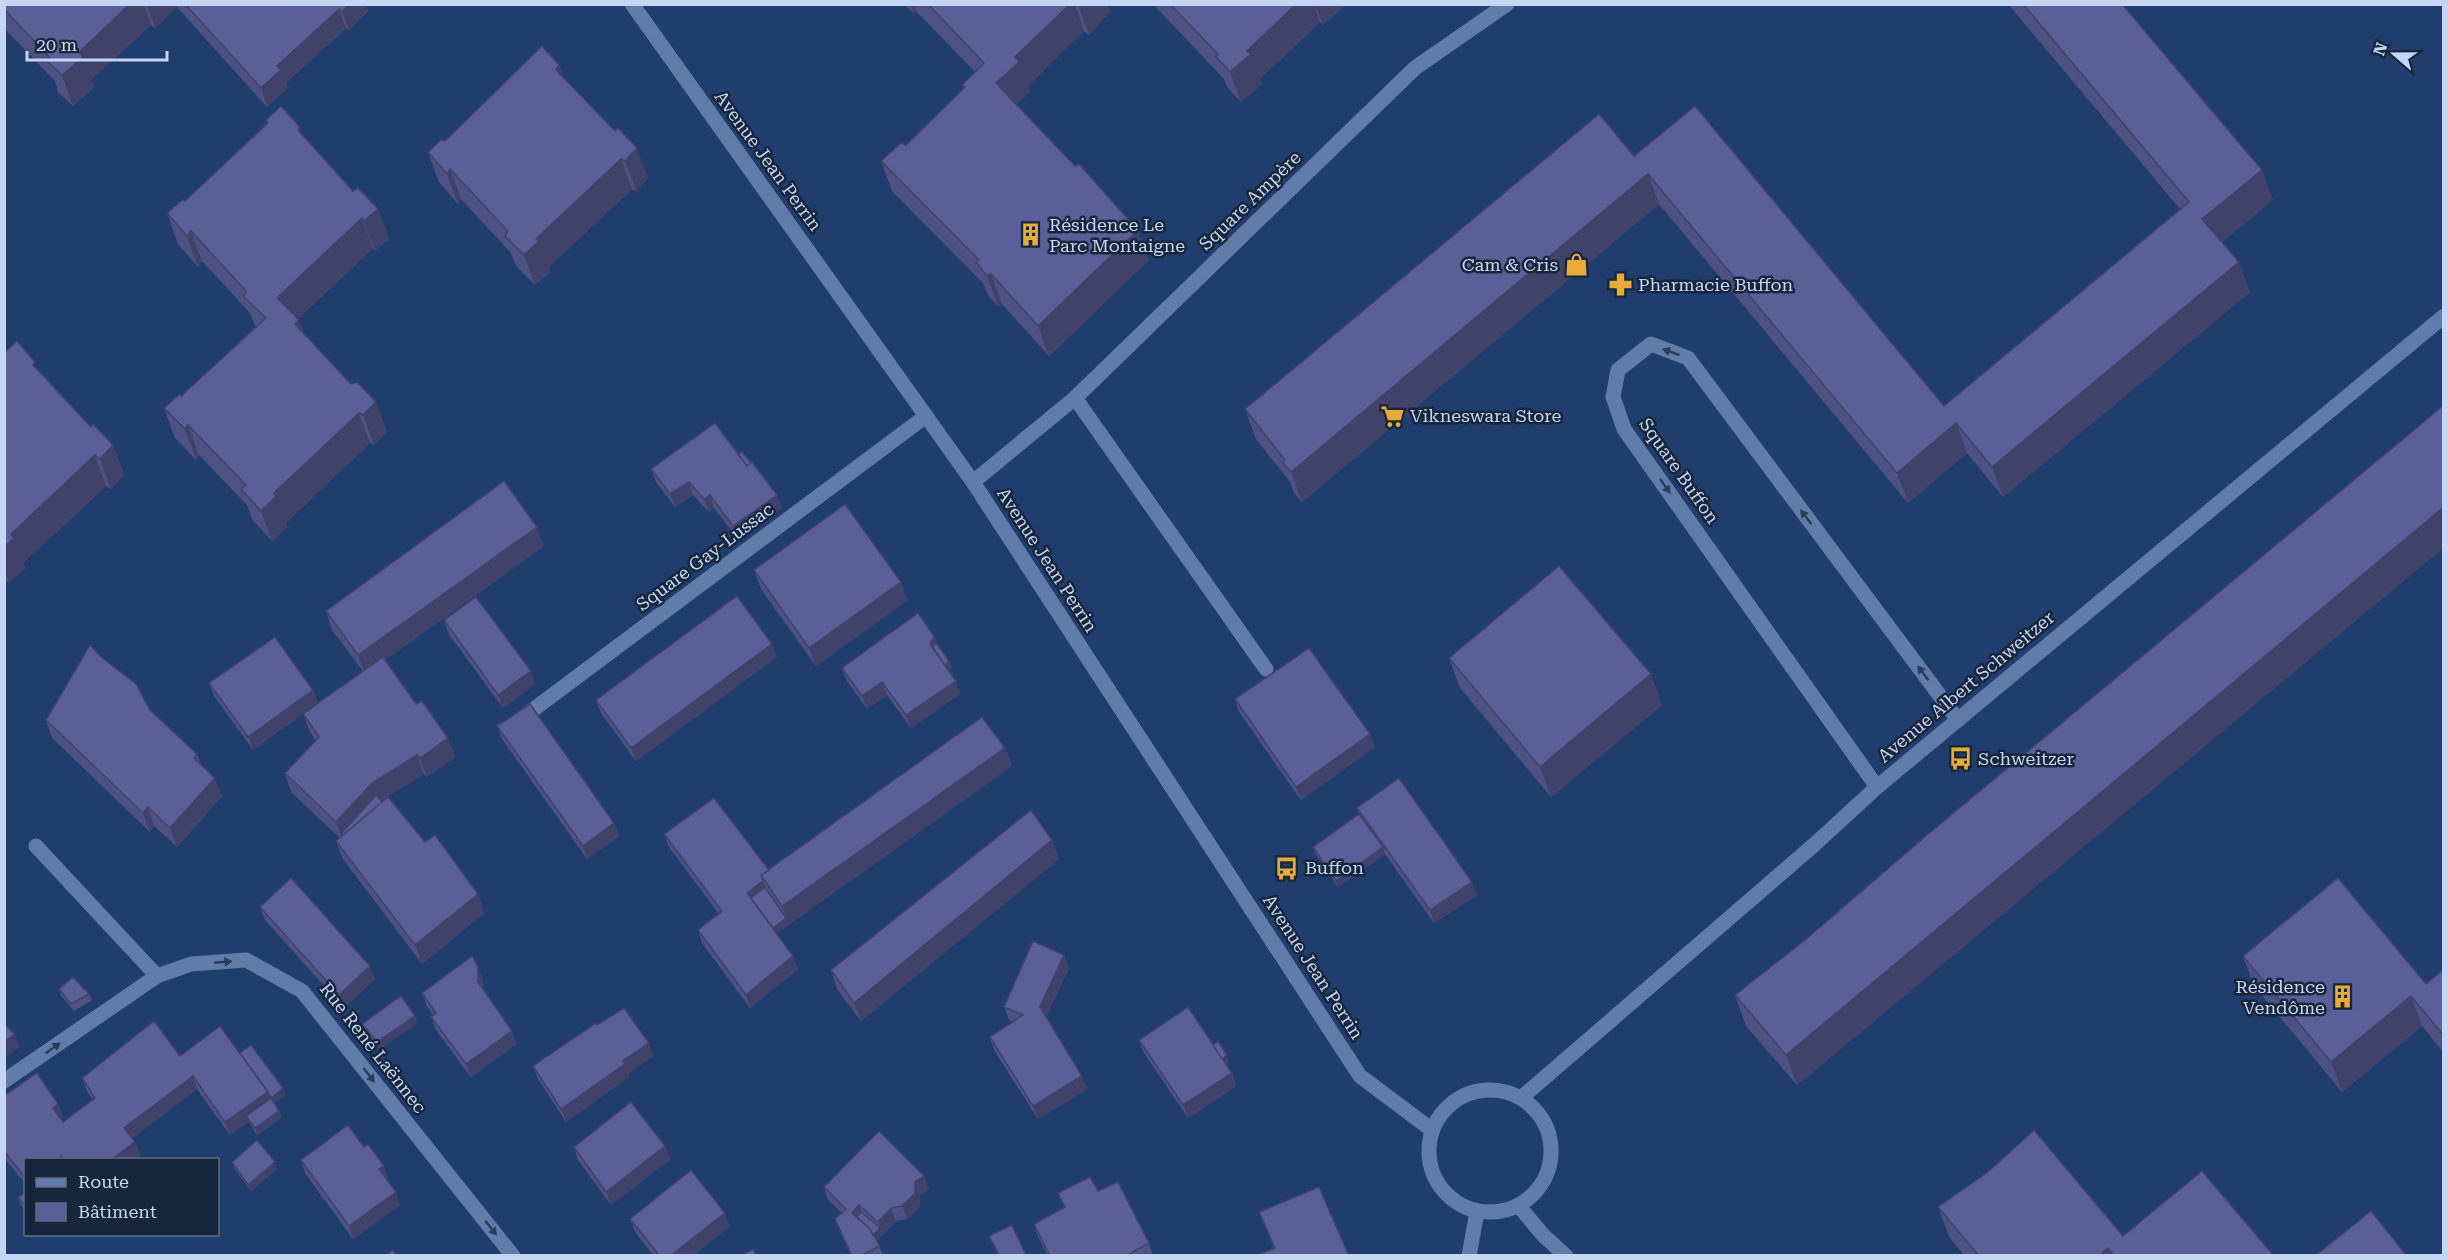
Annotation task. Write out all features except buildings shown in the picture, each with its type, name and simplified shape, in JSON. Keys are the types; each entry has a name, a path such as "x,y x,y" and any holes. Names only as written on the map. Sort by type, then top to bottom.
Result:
{"street":[{"name":"Avenue Jean Perrin","path":"632,4 973,482 1360,1076 1432,1130"},
{"name":"Square Ampère","path":"973,482 1075,398 1415,68 1508,4"},
{"name":"Avenue Albert Schweitzer","path":"1521,1098 1806,852 1877,787 2444,316"},
{"name":"Square Buffon","path":"1877,787 1624,429 1613,397 1618,370 1651,344 1688,358 1958,720"},
{"path":"1075,398 1266,669"},
{"name":"Square Gay-Lussac","path":"508,729 926,416"},
{"path":"36,846 157,976"},
{"name":"Rue René Laënnec","path":"4,1081 157,976 191,964 246,960 302,991 513,1256"},
{"path":"1486,1089 1505,1091 1521,1098 1535,1109 1546,1125 1551,1143 1551,1162 1544,1179 1534,1195 1518,1205 1498,1212 1477,1212 1460,1206 1447,1196 1435,1181 1429,1165 1428,1147 1432,1130 1440,1114 1453,1101 1469,1092 1486,1089"},
{"path":"1518,1205 1566,1256"},
{"path":"1469,1256 1477,1212"}],"place":[{"name":"Résidence Le Parc Montaigne","path":"1031,235"},
{"name":"Cam & Cris","path":"1576,265"},
{"name":"Pharmacie Buffon","path":"1620,285"},
{"name":"Vikneswara Store","path":"1392,416"},
{"name":"Schweitzer","path":"1960,759"},
{"name":"Buffon","path":"1287,868"},
{"name":"Résidence Vendôme","path":"2343,997"}]}
